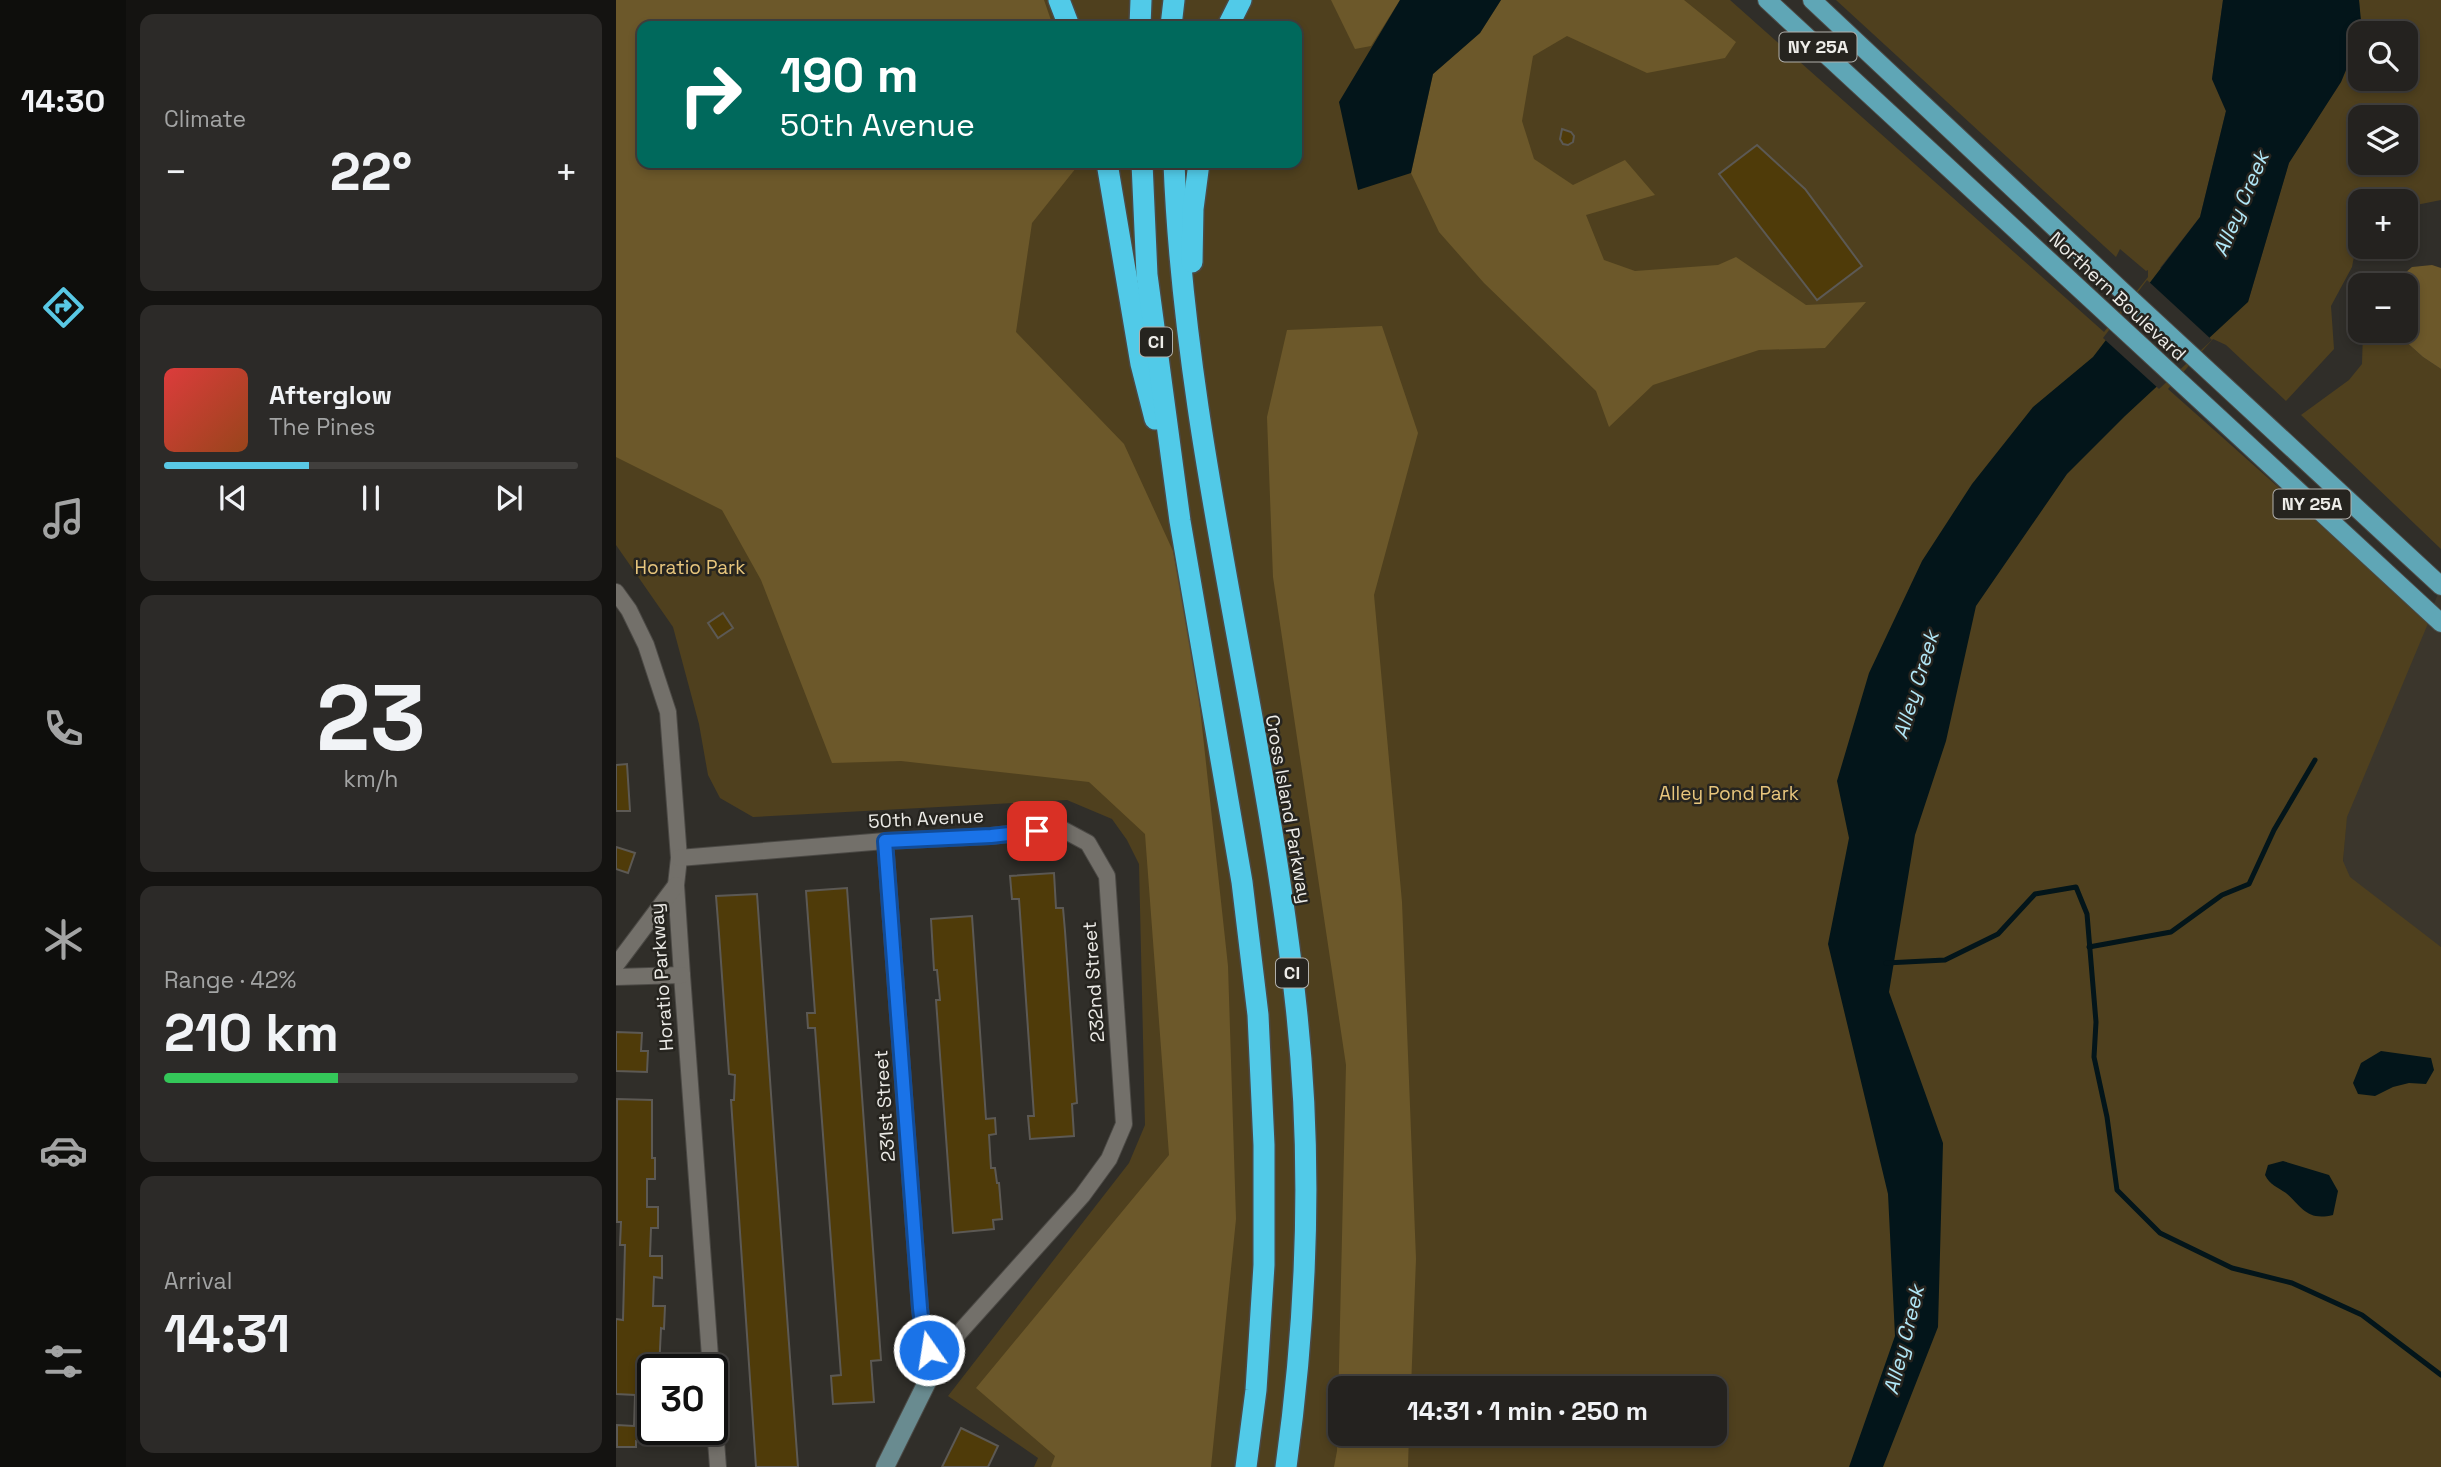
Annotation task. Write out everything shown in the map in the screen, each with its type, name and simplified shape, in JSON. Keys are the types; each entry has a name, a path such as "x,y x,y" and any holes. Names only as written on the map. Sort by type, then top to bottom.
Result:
{"highway":[{"path":"1059,0 1067,21"},
{"path":"1140,21 1141,0"},
{"path":"1172,21 1174,0"},
{"path":"1230,21 1241,0"},
{"path":"1108,168 1141,364 1180,521"},
{"name":"CI","path":"1142,168 1147,275 1180,521 1242,882 1258,1015 1264,1145 1264,1265 1256,1390 1246,1467"},
{"name":"Cross Island Parkway","path":"1174,168 1190,362 1209,485 1280,882 1297,1007 1305,1138 1305,1270 1295,1403 1286,1467"},
{"path":"1190,362 1193,209 1198,168"}],"main road":[{"name":"Northern Boulevard","path":"1767,0 2441,623"},
{"name":"Northern Boulevard","path":"1812,0 2441,586"}],"street":[{"name":"Horatio Parkway","path":"616,592 622,615 646,645 668,712 680,858 676,885 710,1354"},
{"name":"50th Avenue","path":"680,858 885,841 991,836 1060,828 1088,843"},
{"name":"231st Street","path":"885,841 920,1308 923,1334 935,1366"},
{"name":"232nd Street","path":"935,1366 959,1334 1082,1196 1109,1159 1124,1124 1107,876 1088,843"},
{"path":"616,965 676,885"},
{"path":"616,977 682,975"},
{"path":"885,1467 935,1366"},
{"path":"716,1445 718,1467"}],"shaded area":[{"path":"616,0 1044,0 1051,21 637,21 637,168 1076,168 1032,223 1016,332 1124,444 1173,551 1196,671 1228,966 1236,1219 1211,1467 1051,1467 1055,1456 976,1388 1169,1155 1145,834 1089,782 901,761 832,763 761,580 722,510 616,457"},
{"path":"1331,0 1400,0 1371,46 1355,49"},
{"path":"1501,0 1684,0 1736,42 1725,58 1647,73 1567,36 1533,56 1522,121 1534,159 1573,185 1625,160 1655,195 1586,215 1604,260 1635,271 1718,265 1736,257 1806,305 1866,302 1825,348 1759,350 1653,385 1609,427 1596,391 1484,283 1439,232 1411,173 1433,74 1480,33"},
{"path":"2432,265 2441,268 2441,369 2407,343 2418,343 2418,273 2405,273 2412,267"},
{"path":"1382,326 1418,433 1374,595 1402,902 1416,1259 1411,1376 1339,1376 1346,1065 1273,577 1267,417 1287,330"},
{"path":"2441,587 2441,947 2341,887 2347,812"},
{"path":"1337,1446 1409,1446 1408,1467 1334,1467"}],"green space":[{"name":"Alley Pond Park","path":"616,0 1730,0 2104,332 2148,277 2148,270 2120,249 2116,257 1836,0 2223,0 2212,79 2226,111 2200,217 2160,268 2248,302 2289,162 2341,82 2348,66 2348,91 2418,91 2418,21 2360,21 2359,0 2441,0 2441,200 2418,205 2418,189 2348,189 2348,259 2353,259 2352,267 2331,306 2334,349 2286,401 2226,345 2213,339 2168,389 2429,621 2347,817 2343,861 2350,877 2441,947 2441,1467 1034,1467 1038,1458 948,1396 1129,1163 1145,1125 1139,864 1112,819 1067,800 753,817 720,798 708,775 699,724 673,627 616,545"},
{"path":"2363,343 2407,343 2441,369 2441,549 2301,415 2349,380 2362,364"}],"water":[{"path":"1400,0 1501,0 1480,33 1433,74 1411,173 1358,190 1339,102"},
{"name":"Alley Creek","path":"2223,0 2359,0 2361,21 2348,21 2348,65 2341,82 2289,163 2248,302 2067,474 1976,606 1946,741 1915,835 1889,992 1943,1143 1938,1327 1883,1467 1849,1467 1895,1336 1888,1194 1828,944 1849,838 1837,781 1869,673 1922,561 1972,484 2033,407 2093,357 2200,217 2226,111 2212,79"},
{"path":"2381,1051 2431,1058 2434,1070 2426,1084 2409,1083 2375,1096 2358,1094 2353,1083 2361,1063"},
{"path":"2283,1161 2329,1175 2338,1191 2333,1215 2311,1215 2269,1181 2265,1175 2268,1165"}],"pier":[{"path":"2147,280 2212,340 2159,389 2103,338"}],"building":[{"path":"1562,129 1574,136 1573,142 1568,145 1563,144 1560,139"},
{"path":"1757,145 1805,189 1862,266 1817,300 1719,174"},
{"path":"723,613 733,628 718,638 708,623"},
{"path":"627,764 630,811 616,811 616,765"},
{"path":"616,847 635,853 628,873 616,869"},
{"path":"1054,873 1056,908 1063,908 1077,1103 1072,1104 1074,1136 1030,1139 1028,1116 1034,1116 1019,899 1012,899 1010,876"},
{"path":"847,888 881,1360 871,1361 874,1402 833,1404 831,1376 841,1375 815,1028 808,1028 807,1013 815,1013 806,891"},
{"path":"757,894 798,1467 756,1467 731,1100 734,1100 735,1075 729,1074 716,896"},
{"path":"972,916 986,1119 995,1118 996,1134 989,1135 991,1168 995,1168 999,1183 1002,1219 993,1220 994,1229 953,1233 936,1000 940,1000 937,970 934,970 931,919"},
{"path":"616,1032 642,1033 641,1051 648,1051 647,1072 616,1071"},
{"path":"617,1099 652,1100 652,1158 655,1158 655,1179 647,1179 647,1207 658,1207 658,1228 651,1228 650,1256 662,1256 662,1278 654,1277 653,1306 665,1306 664,1329 661,1328 660,1354 637,1354 636,1447 617,1447 617,1425 634,1426 635,1395 616,1394 616,1319 623,1320 625,1245 620,1245 621,1222 617,1222"},
{"path":"961,1428 998,1446 988,1467 942,1467"}],"waterway":[{"path":"2089,947 2171,932 2222,895 2249,884 2274,830 2315,760"},
{"path":"1886,963 1945,960 1998,934 2035,894 2076,887 2087,914 2096,1022 2094,1057 2107,1117 2117,1190 2160,1233 2232,1268 2292,1283 2362,1315 2441,1375"}],"route":[{"path":"929,1350 923,1334 920,1308 885,841 1037,831"}],"park label":[{"name":"Horatio Park","path":"690,567"}]}
